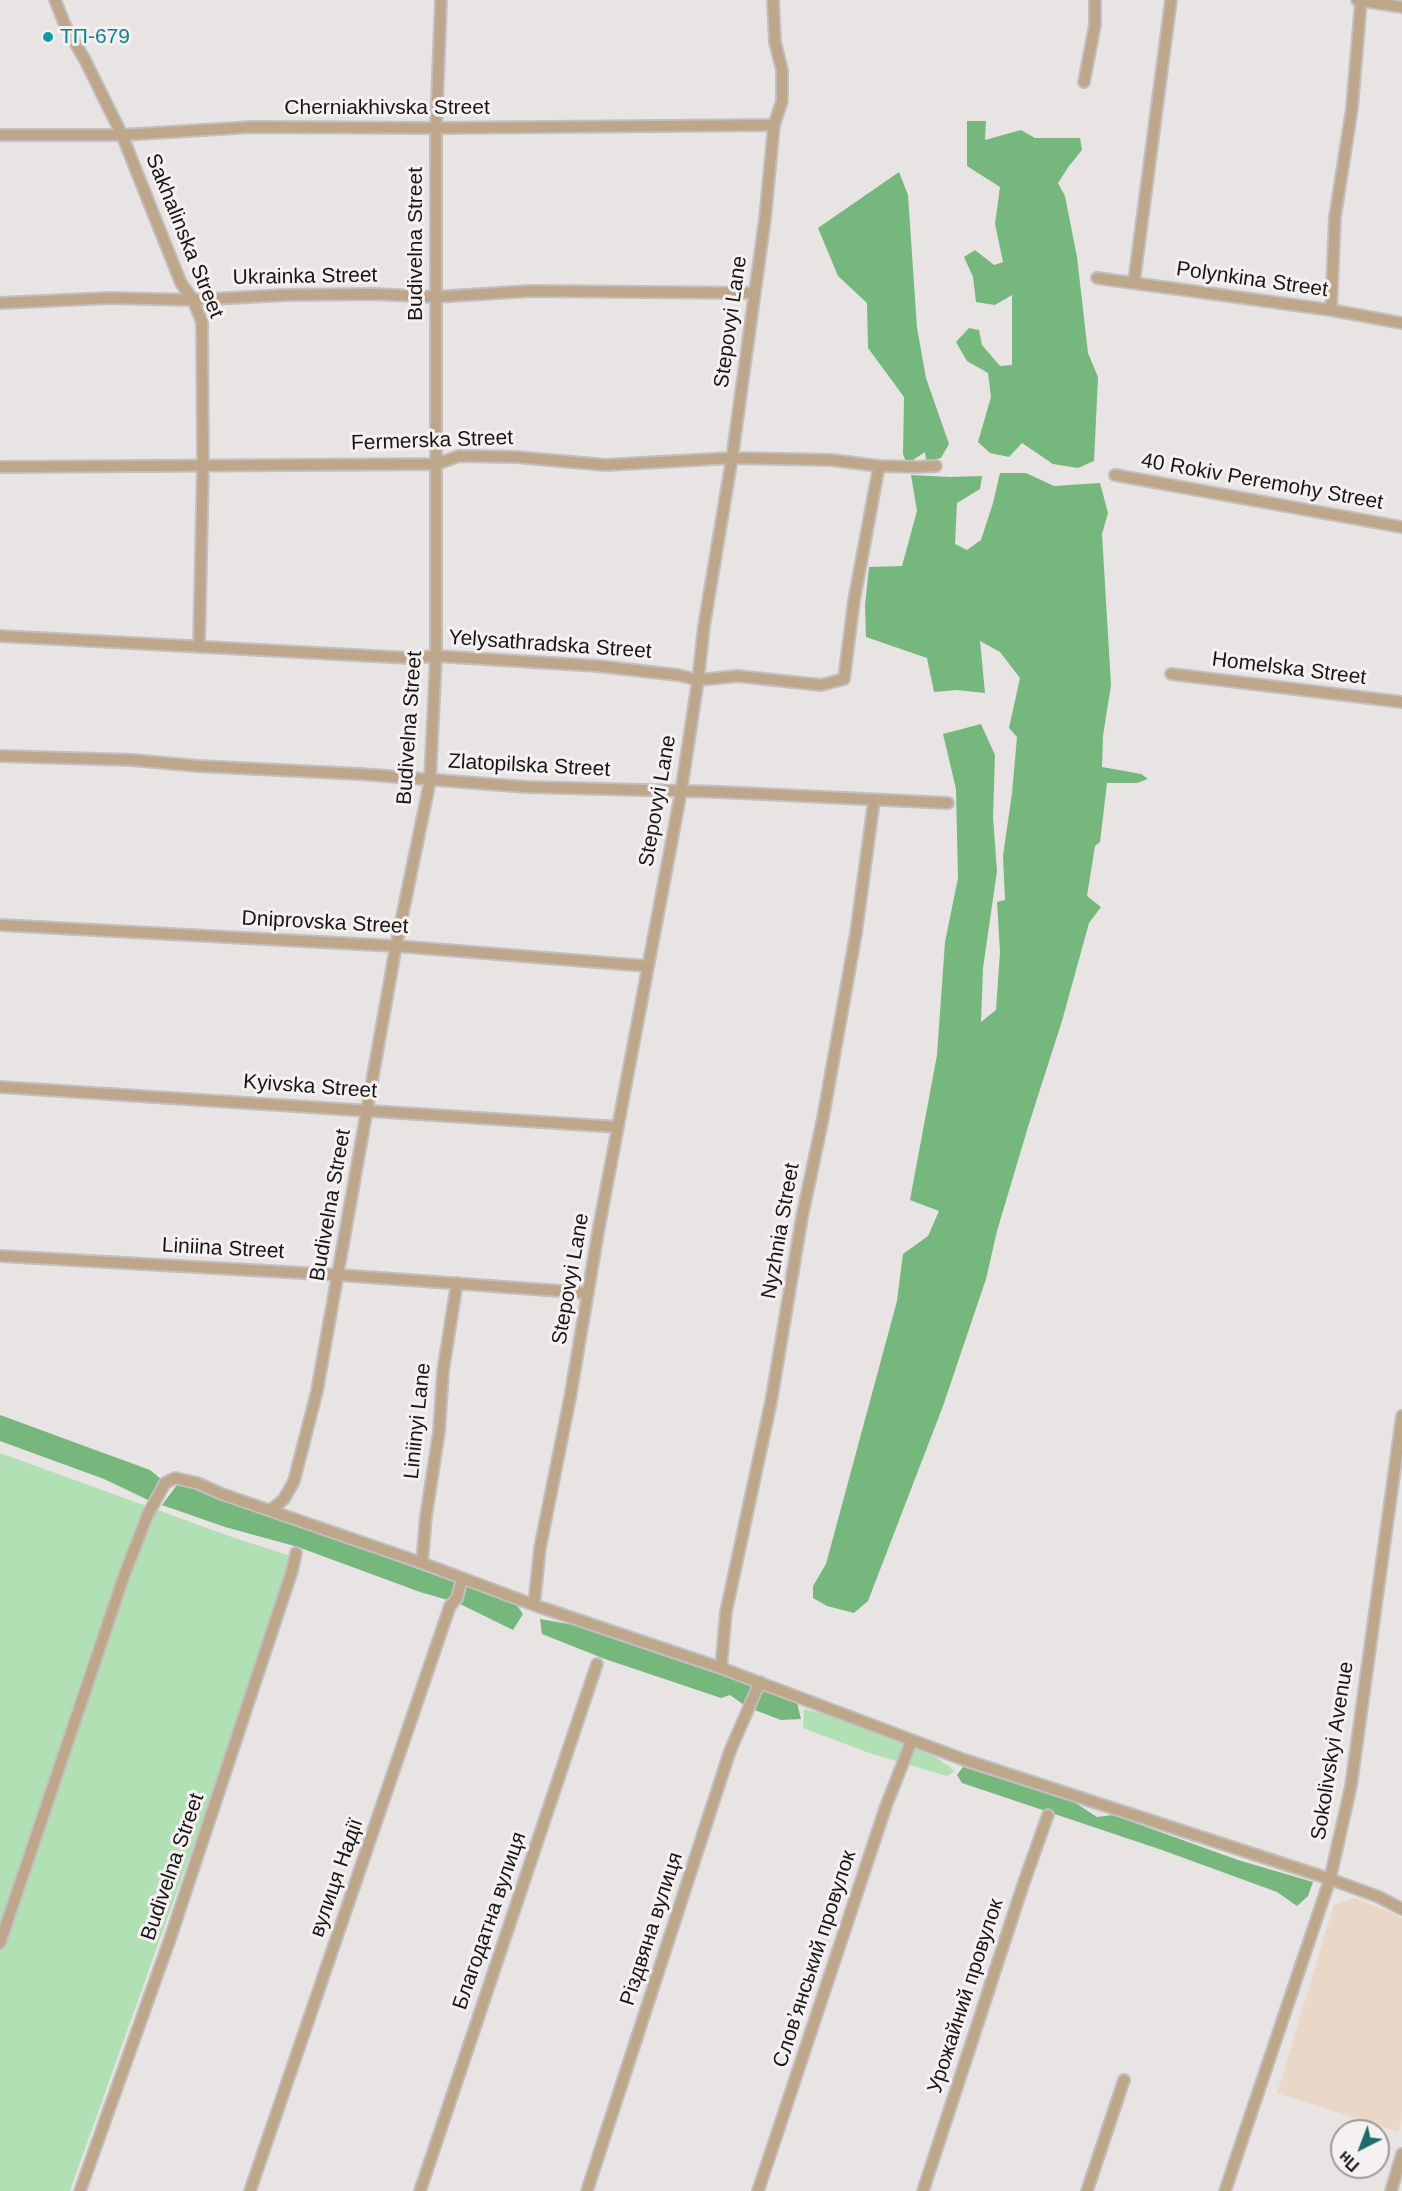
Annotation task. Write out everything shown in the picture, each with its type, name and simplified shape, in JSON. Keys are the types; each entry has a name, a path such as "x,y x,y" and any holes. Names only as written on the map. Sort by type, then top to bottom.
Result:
{"street":[{"name":"Sakhalinska Street","path":"56,0 64,24 85,60 122,135 181,283 193,300 202,322 203,465 199,647"},
{"name":"Budivelna Street","path":"271,1510 284,1499 294,1481 317,1391 396,946 430,781 436,656 436,128 441,0"},
{"name":"Stepovyi Lane","path":"534,1605 540,1548 570,1398 647,966 681,792 704,626 732,458 765,219 774,125 782,101 782,70 775,42 773,0"},
{"path":"1084,82 1095,25 1095,0"},
{"path":"1134,282 1171,0"},
{"path":"1331,310 1335,217 1352,108 1359,0 1402,7"},
{"name":"Cherniakhivska Street","path":"0,135 122,135 252,127 774,125"},
{"name":"Polynkina Street","path":"1096,278 1331,310 1402,323"},
{"name":"Ukrainka Street","path":"0,303 110,298 193,300 286,295 374,294 435,297 530,291 755,293"},
{"name":"Fermerska Street","path":"0,467 437,464 459,456 516,457 605,465 732,458 832,460 917,468 936,466"},
{"name":"Yelysathradska Street","path":"0,636 410,658 436,656 598,666 678,675 698,680 737,676 821,685 844,679 854,601 879,466"},
{"name":"40 Rokiv Peremohy Street","path":"1115,475 1402,527"},
{"name":"Homelska Street","path":"1171,674 1402,702"},
{"name":"Zlatopilska Street","path":"0,756 132,760 527,787 948,803"},
{"name":"Nyzhnia Street","path":"721,1668 726,1612 771,1402 802,1216 823,1118 852,956 874,801"},
{"name":"Dniprovska Street","path":"0,925 396,946 647,966"},
{"name":"Kyivska Street","path":"0,1087 618,1127"},
{"name":"Liniina Street","path":"0,1256 339,1275 588,1293"},
{"name":"Liniinyi Lane","path":"422,1563 426,1516 439,1432 443,1371 457,1283"},
{"name":"Sokolivskyi Avenue","path":"1225,2191 1330,1879 1351,1786 1402,1416"},
{"path":"0,1943 125,1573 148,1514 165,1483 175,1478 197,1483 222,1494 422,1563 534,1605 721,1668 962,1759 1330,1879 1379,1897 1402,1909"},
{"name":"Budivelna Street","path":"80,2191 170,1939 296,1553"},
{"name":"вулиця Надії","path":"250,2191 450,1606 457,1598 462,1578"},
{"name":"Благодатна вулиця","path":"420,2191 597,1664"},
{"name":"Різдвяна вулиця","path":"587,2191 730,1751 760,1682"},
{"name":"Словʼянський провулок","path":"758,2191 886,1806 912,1740"},
{"name":"Урожайний провулок","path":"923,2191 1048,1815"},
{"path":"1087,2191 1124,2080"},
{"path":"1390,2191 1402,2154"}],"shaded area":[{"path":"1354,1898 1402,1918 1402,2118 1398,2132 1390,2129 1390,2119 1358,2119 1277,2093 1334,1905"}],"green space":[{"path":"967,121 986,121 985,140 1021,130 1035,138 1080,138 1082,150 1058,183 1065,196 1077,257 1088,353 1098,377 1094,461 1078,468 1053,464 1022,443 1009,457 990,453 978,442 991,397 988,373 967,361 956,342 969,328 979,330 982,345 1000,366 1012,365 1012,295 995,305 976,302 973,277 964,257 975,250 994,265 1003,262 995,224 1000,187 967,166"},
{"path":"899,172 908,195 917,328 926,378 949,444 941,458 926,461 925,452 907,464 903,454 904,397 868,348 867,303 838,276 818,228"},
{"path":"1000,473 1026,473 1054,486 1100,483 1108,513 1102,534 1111,685 1103,736 1102,767 1141,774 1148,779 1137,783 1107,783 1100,842 1095,846 1087,896 1101,907 1089,923 1062,1021 997,1231 986,1279 943,1406 868,1601 854,1613 827,1606 813,1598 813,1586 826,1564 897,1301 903,1254 928,1236 939,1211 910,1200 937,1055 945,942 958,878 956,789 943,734 981,724 995,755 993,817 997,871 983,968 981,1022 996,1010 1000,952 997,902 1005,900 1003,856 1017,737 1009,728 1020,678 1000,652 980,641 985,693 957,690 934,692 927,658 866,637 865,605 869,567 902,566 917,511 911,475 982,476 980,489 957,503 955,544 967,550 981,540"},
{"path":"0,1415 150,1470 161,1479 148,1500 104,1479 0,1441"},
{"path":"0,1453 291,1556 205,1813 70,2191 0,2191"},
{"path":"177,1485 194,1489 516,1604 523,1614 513,1630 458,1603 420,1592 298,1547 225,1527 162,1505"},
{"path":"540,1619 580,1626 796,1699 801,1719 781,1720 747,1707 730,1695 721,1698 605,1659 542,1634"},
{"path":"804,1709 833,1716 936,1757 955,1771 947,1776 872,1754 803,1728"},
{"path":"963,1767 1074,1802 1097,1817 1113,1815 1238,1860 1313,1882 1308,1896 1297,1906 1277,1892 1162,1850 962,1783 957,1775"}],"place":[{"name":"ТП-679","path":"48,37"}]}
